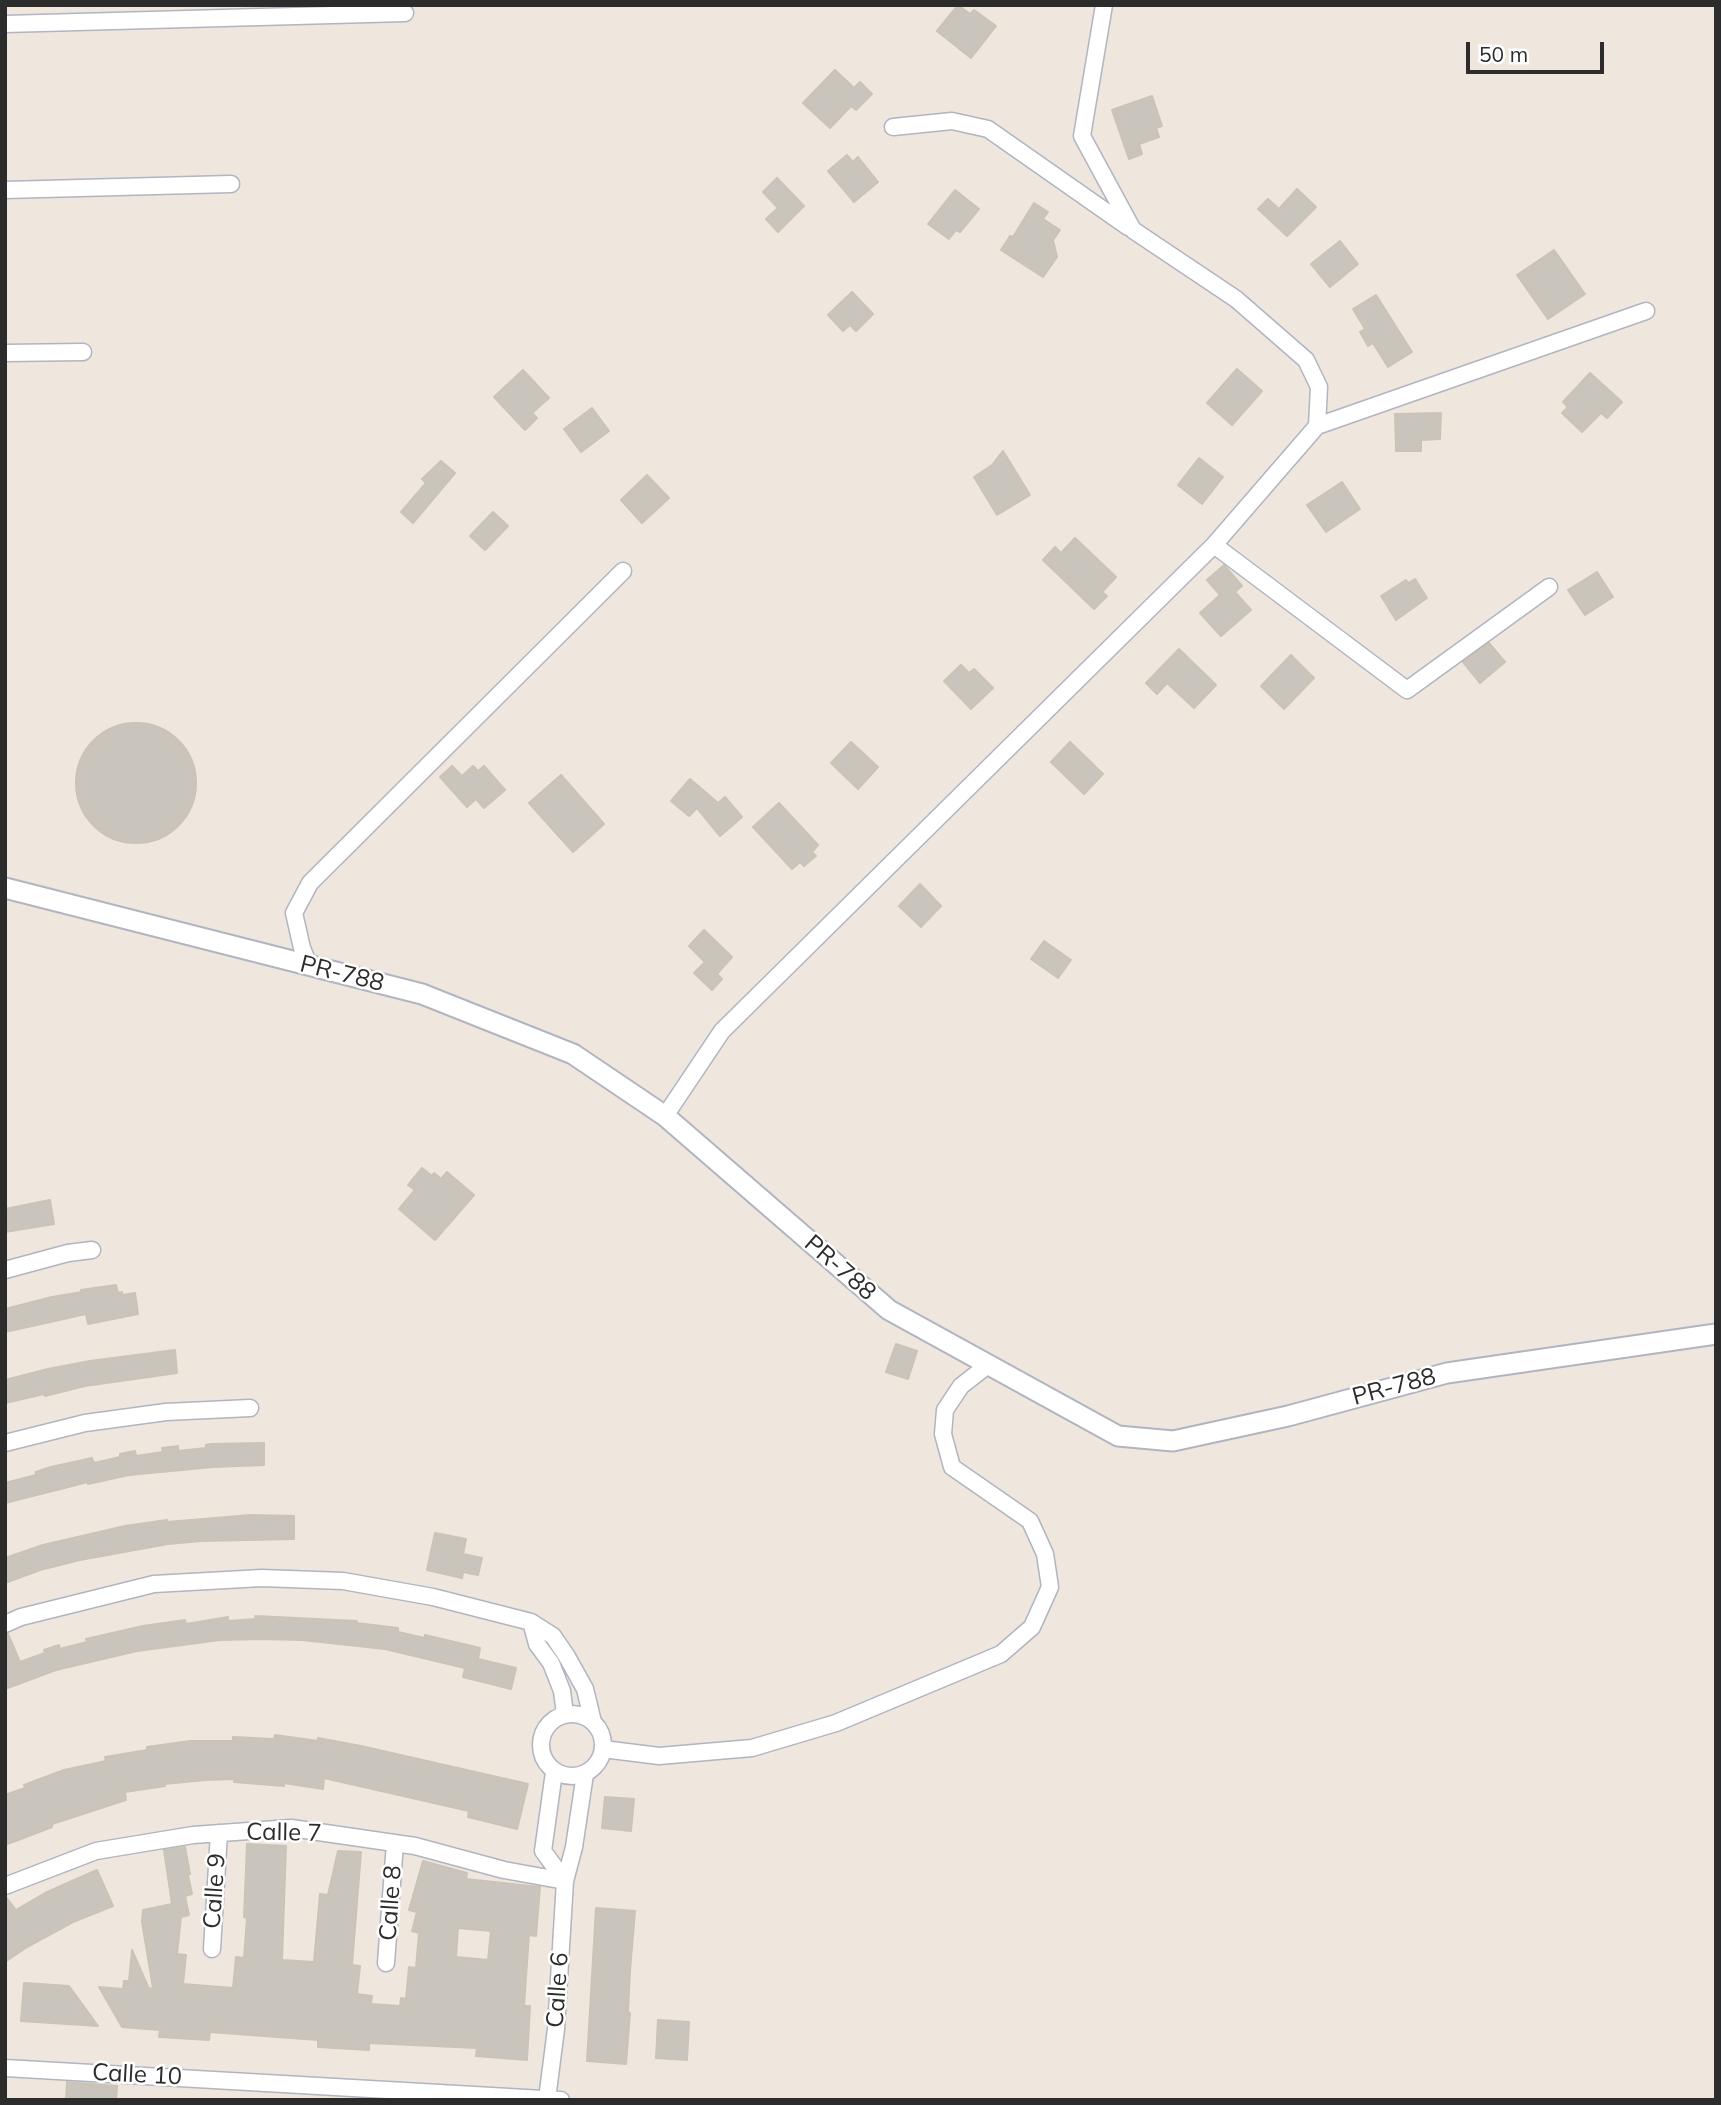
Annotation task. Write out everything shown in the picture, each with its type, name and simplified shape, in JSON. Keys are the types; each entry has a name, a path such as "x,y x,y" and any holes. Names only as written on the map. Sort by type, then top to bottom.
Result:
{"street":[{"path":"1104,5 1082,136 1133,230"},
{"path":"5,24 405,13"},
{"path":"893,127 952,121 988,129 1236,299 1306,360 1320,387 1317,426"},
{"path":"5,190 231,184"},
{"path":"665,1116 722,1031 1214,545 1317,426 1646,311"},
{"path":"5,353 83,352"},
{"path":"1214,545 1407,690 1549,587"},
{"path":"310,966 302,948 294,913 310,883 623,571"},
{"name":"PR-788","path":"5,888 422,994 573,1054 665,1116 889,1310 1118,1436 1173,1441 1288,1416 1447,1373 1716,1334"},
{"path":"5,1270 68,1253 92,1250"},
{"path":"603,1749 659,1756 752,1748 836,1723 1001,1654 1032,1627 1050,1587 1045,1553 1030,1521 952,1468 943,1434 946,1410 961,1386 988,1365"},
{"path":"5,1443 99,1421 166,1412 250,1408"},
{"path":"5,1624 21,1617 154,1584 262,1578 343,1581 433,1597 531,1622 553,1636 585,1689 603,1749 594,1768 585,1774 564,1776 554,1772 542,1755 542,1734 555,1718 565,1714 575,1714 593,1722"},
{"path":"531,1622 537,1644 551,1663 562,1690 565,1714"},
{"path":"551,1663 566,1655"},
{"path":"554,1772 543,1851 565,1881"},
{"name":"Calle 6","path":"547,2099 556,2029 565,1881 574,1847 585,1774"},
{"name":"Calle 7","path":"5,1886 96,1851 193,1835 291,1828 415,1846 504,1870 565,1881"},
{"name":"Calle 9","path":"212,1950 219,1833"},
{"name":"Calle 8","path":"386,1964 395,1843"},
{"name":"Calle 10","path":"5,2068 561,2100"}],"building":[{"path":"958,5 970,14 974,10 996,26 971,58 937,31"},
{"path":"835,70 854,88 860,82 872,94 856,110 851,106 830,128 803,103"},
{"path":"1152,96 1162,126 1156,128 1159,137 1139,144 1142,154 1129,159 1112,110"},
{"path":"847,155 853,162 858,157 878,182 854,202 828,171"},
{"path":"777,178 804,206 778,232 766,219 778,208 763,192"},
{"path":"1297,189 1316,207 1287,236 1258,209 1268,199 1279,209"},
{"path":"955,190 979,209 960,232 956,230 949,239 928,224"},
{"path":"1034,203 1048,212 1043,219 1060,230 1053,240 1057,257 1043,277 1001,250 1010,236 1013,237"},
{"path":"1340,241 1358,264 1330,287 1311,264"},
{"path":"1554,250 1585,294 1548,319 1517,275"},
{"path":"852,292 873,314 856,331 850,325 843,331 828,315"},
{"path":"1376,295 1412,352 1388,367 1373,343 1368,346 1360,332 1365,329 1353,309"},
{"path":"1237,369 1262,391 1232,425 1207,403"},
{"path":"523,370 549,398 532,413 537,418 525,430 494,397"},
{"path":"1590,373 1622,402 1607,418 1601,413 1582,432 1562,413 1568,407 1563,402"},
{"path":"592,408 609,431 581,452 564,429"},
{"path":"1441,413 1440,439 1421,440 1421,451 1396,451 1395,414"},
{"path":"1003,451 1030,495 997,515 974,477 992,465"},
{"path":"1199,458 1223,477 1202,504 1178,485"},
{"path":"441,461 455,473 413,523 401,512 426,483 422,479"},
{"path":"647,475 669,498 642,523 621,500"},
{"path":"1342,482 1360,509 1326,532 1307,505"},
{"path":"493,512 508,526 485,550 470,536"},
{"path":"1075,538 1116,577 1102,592 1107,596 1094,609 1043,560 1055,547 1061,553"},
{"path":"1224,565 1242,586 1235,592 1251,610 1221,636 1200,613 1220,595 1207,580"},
{"path":"1597,572 1613,597 1585,615 1568,590"},
{"path":"1415,579 1427,598 1396,620 1381,596 1406,580 1408,583"},
{"path":"1489,643 1505,662 1480,683 1463,662"},
{"path":"1179,649 1216,685 1194,708 1167,683 1157,694 1146,683"},
{"path":"1291,655 1314,678 1284,709 1261,686"},
{"path":"961,665 969,673 974,669 993,688 971,709 944,681"},
{"path":"136,723 159,727 179,740 192,760 196,783 192,806 179,826 159,839 136,843 113,839 93,826 80,806 76,783 80,760 93,740 113,727"},
{"path":"851,742 878,767 858,789 831,763"},
{"path":"1070,742 1103,774 1084,794 1051,762"},
{"path":"452,766 462,776 473,766 478,771 484,766 505,790 484,808 476,799 467,807 440,777"},
{"path":"561,775 604,824 573,852 529,803"},
{"path":"690,779 718,803 725,797 742,817 720,836 697,808 689,816 671,801"},
{"path":"779,803 818,845 812,852 816,856 804,866 800,862 792,869 753,827"},
{"path":"920,884 941,906 921,927 899,906"},
{"path":"704,930 732,957 717,974 722,979 712,990 694,973 705,962 689,946"},
{"path":"1044,941 1071,960 1058,978 1031,959"},
{"path":"422,1168 441,1179 447,1172 474,1195 435,1240 399,1209 415,1190 408,1185"},
{"path":"50,1200 54,1224 5,1232 5,1209"},
{"path":"116,1285 118,1293 122,1292 122,1295 135,1293 138,1314 88,1324 86,1314 5,1332 5,1309 82,1292 81,1290"},
{"path":"896,1344 917,1351 908,1379 886,1372"},
{"path":"175,1350 177,1373 85,1386 5,1403 5,1380 90,1361"},
{"path":"264,1443 264,1465 129,1475 88,1482 5,1503 5,1483 36,1475 36,1472 51,1467 92,1458 94,1463 135,1451 136,1456 163,1452 162,1448 178,1446 178,1451 206,1448 206,1445 211,1444"},
{"path":"251,1515 294,1516 294,1539 168,1544 80,1560 40,1570 5,1583 5,1558 43,1545 125,1526 167,1520"},
{"path":"435,1533 466,1539 463,1554 482,1558 478,1575 463,1572 462,1578 427,1570"},
{"path":"255,1616 357,1621 356,1623 398,1628 398,1632 425,1638 425,1635 480,1648 478,1659 516,1668 511,1689 463,1677 465,1668 385,1649 302,1640 261,1639 220,1640 137,1651 56,1670 5,1689 5,1634 8,1634 20,1662 59,1645 60,1649 87,1642 86,1639 143,1626 185,1620 186,1624 228,1617 228,1621 256,1619"},
{"path":"275,1735 318,1741 318,1738 361,1746 528,1784 517,1829 468,1817 469,1811 324,1778 323,1789 284,1783 284,1786 234,1782 234,1779 164,1784 165,1786 125,1792 126,1800 52,1824 52,1827 5,1845 5,1795 25,1788 24,1785 64,1770 106,1761 105,1757 147,1750 147,1747 190,1741 233,1741 233,1737 274,1739"},
{"path":"605,1797 634,1799 631,1831 602,1828"},
{"path":"247,1844 286,1846 282,1960 314,1962 320,1894 328,1895 338,1851 361,1852 352,1965 360,1966 357,1994 372,1996 371,2004 400,2006 401,1998 406,1999 409,1967 416,1968 419,1933 412,1931 417,1912 409,1910 423,1861 467,1873 466,1879 540,1887 536,1936 529,1935 524,2006 530,2006 527,2060 476,2056 477,2048 369,2043 369,2050 318,2047 318,2040 210,2032 209,2040 159,2037 160,2030 122,2027 99,1987 123,1989 124,1981 129,1981 132,1950 149,1989 153,1988 142,1922 143,1910 172,1904 164,1850 185,1847 190,1874 192,1894 185,1896 189,1915 181,1917 177,1954 186,1955 183,1984 233,1988 236,1957 244,1958 247,1918 244,1917","holes":["458,1928 491,1931 488,1960 456,1957"]},
{"path":"97,1870 113,1906 73,1922 5,1962 5,1896 16,1910 45,1893"},
{"path":"596,1908 635,1911 626,2064 587,2061"},
{"path":"24,1983 69,1986 98,2026 21,2021"},
{"path":"658,2020 689,2022 687,2060 656,2058"},
{"path":"67,2082 117,2086 116,2100 66,2100"}]}
